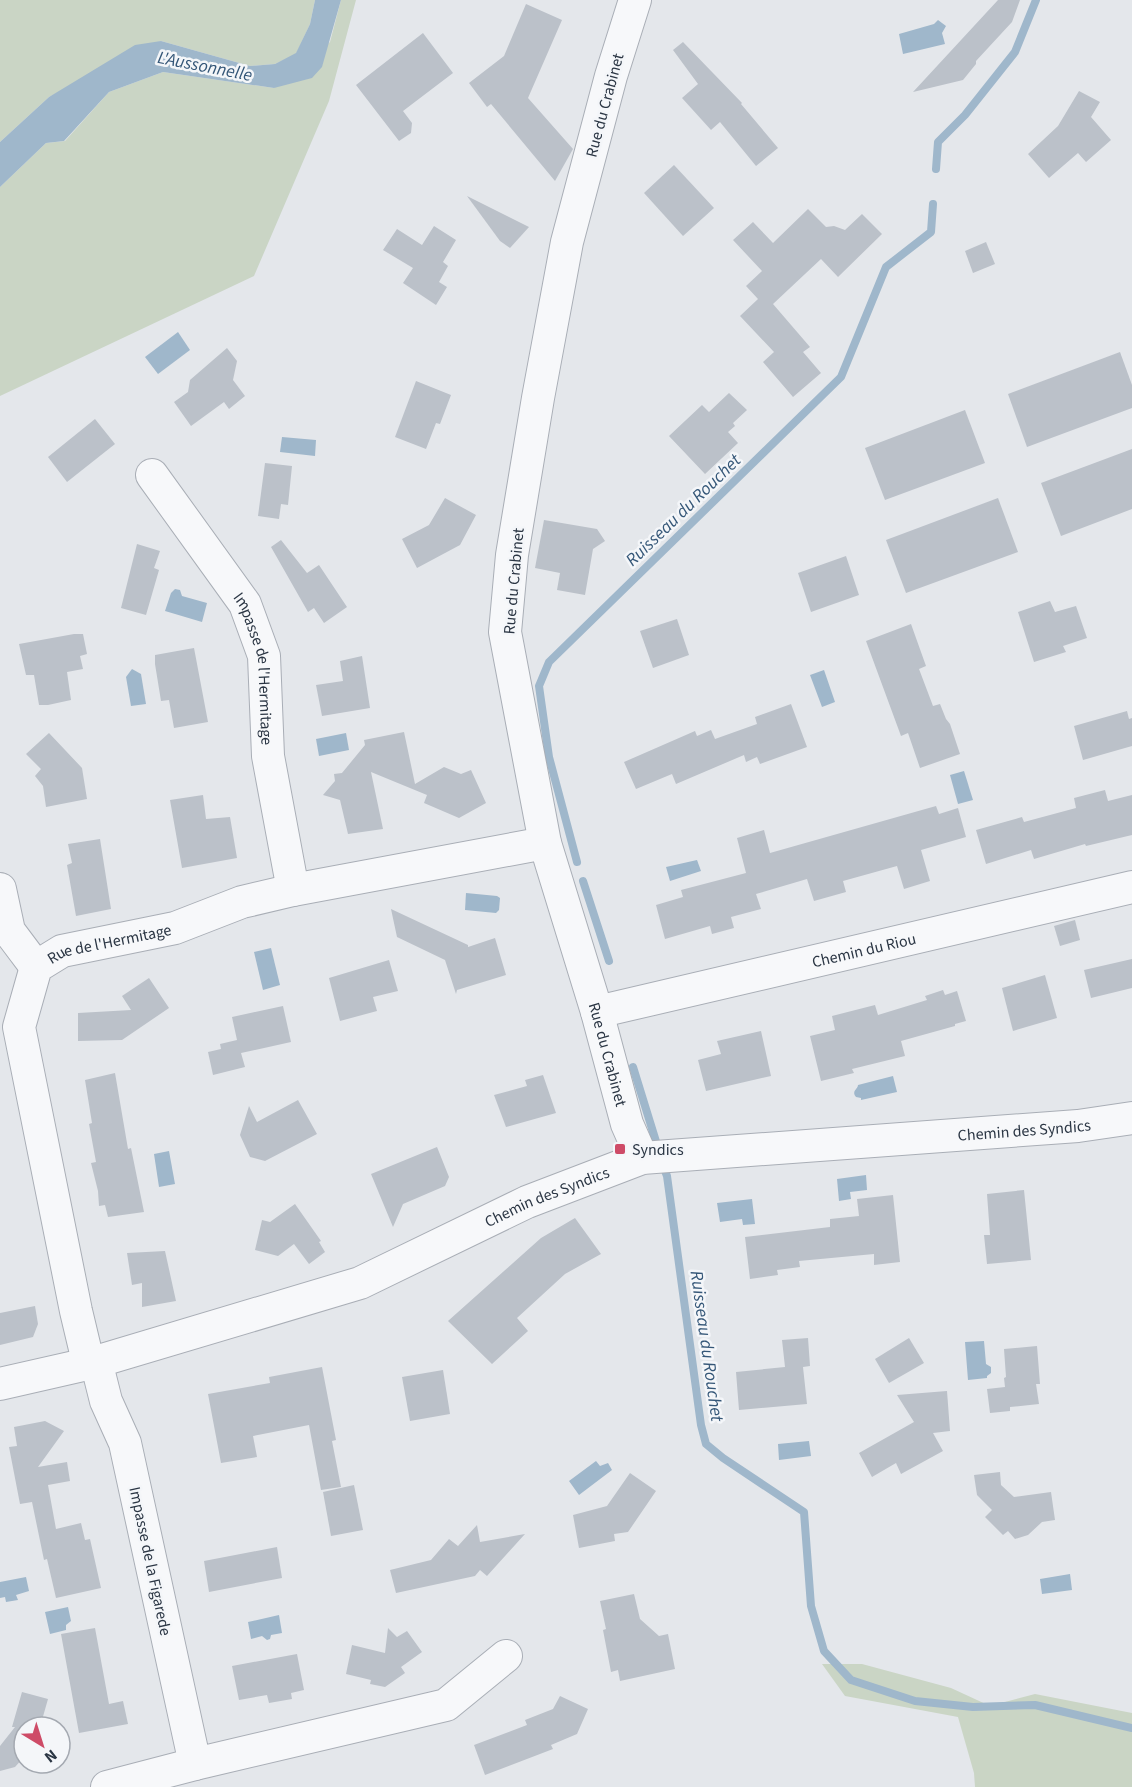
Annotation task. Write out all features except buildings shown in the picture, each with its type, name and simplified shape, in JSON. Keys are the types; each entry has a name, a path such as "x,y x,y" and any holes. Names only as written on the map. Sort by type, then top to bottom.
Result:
{"street":[{"name":"Rue du Crabinet","path":"635,0 611,76 567,242 512,555 506,632 545,843 597,1012 627,1124 654,1157"},
{"name":"Impasse de l'Hermitage","path":"152,475 245,604 264,656 268,756 293,890"},
{"name":"Rue de l'Hermitage","path":"92,1363 86,1353 76,1311 19,1027 36,967 62,951 175,928 242,902 293,890 545,843"},
{"name":"Chemin du Riou","path":"597,1012 1132,886"},
{"path":"0,889 9,931 36,967"},
{"name":"Chemin des Syndics","path":"0,1384 92,1363 360,1283 527,1202 654,1157 1078,1126 1132,1118"},
{"name":"Impasse de la Figarede","path":"92,1363 99,1373 106,1401 125,1443 195,1764"},
{"path":"107,1787 446,1705 506,1656"}],"green space":[{"path":"0,0 315,0 310,24 296,54 275,64 250,66 161,41 49,97 0,142"},
{"path":"341,0 356,0 329,101 254,276 0,396 0,187 46,143 65,141 109,92 163,72 274,88 330,42"},
{"path":"822,1664 862,1664 951,1688 990,1706 1035,1694 1132,1713 1132,1787 975,1787 974,1773 958,1717 845,1696"}],"water":[{"name":"L'Aussonnelle","path":"315,0 341,0 322,67 312,78 274,88 163,72 109,92 64,141 46,143 0,187 0,142 49,97 135,45 161,41 250,66 275,64 296,53 310,24"},
{"path":"938,20 946,26 942,33 945,44 903,54 899,34 934,24"},
{"path":"178,332 190,350 158,374 145,357"},
{"path":"282,437 316,440 315,456 280,452"},
{"path":"175,589 180,590 182,596 207,603 202,622 165,611 171,593"},
{"path":"132,669 141,674 146,704 131,706 126,677"},
{"path":"824,670 835,702 822,707 810,675"},
{"path":"346,733 349,750 319,756 316,739"},
{"path":"964,771 973,800 958,804 950,775"},
{"path":"697,860 701,871 670,881 666,867"},
{"path":"466,893 497,896 500,898 499,910 496,913 465,910"},
{"path":"271,948 280,985 263,990 254,952"},
{"path":"893,1076 897,1092 861,1100 856,1097 854,1092 858,1085"},
{"path":"169,1151 175,1184 159,1187 154,1154"},
{"path":"866,1175 867,1190 850,1192 851,1199 839,1201 837,1179"},
{"path":"752,1199 755,1224 743,1225 742,1219 720,1222 717,1203"},
{"path":"984,1341 986,1364 991,1367 991,1373 987,1378 968,1380 965,1342"},
{"path":"809,1441 811,1456 779,1460 778,1444"},
{"path":"596,1461 600,1466 608,1463 612,1470 579,1495 569,1481"},
{"path":"1070,1574 1072,1590 1042,1594 1040,1579"},
{"path":"26,1577 29,1591 16,1595 18,1600 6,1602 5,1597 0,1598 0,1582"},
{"path":"68,1607 71,1621 66,1625 66,1630 50,1634 45,1612"},
{"path":"279,1615 282,1633 271,1635 267,1640 262,1636 251,1639 248,1622"}],"waterway":[{"name":"Ruisseau du Rouchet","path":"936,169 938,142 965,115 1015,52 1036,0"},
{"name":"Ruisseau du Rouchet","path":"577,862 549,757 539,686 549,662 841,377 886,267 931,232 933,204"},
{"name":"Ruisseau du Rouchet","path":"583,881 609,961"},
{"name":"Ruisseau du Rouchet","path":"633,1067 658,1148"},
{"name":"Ruisseau du Rouchet","path":"662,1163 667,1176 701,1425 706,1444 723,1458 804,1512 811,1606 824,1651 851,1680 915,1701 973,1707 1035,1705 1132,1728"}],"place":[{"name":"Syndics","path":"620,1149"}]}
